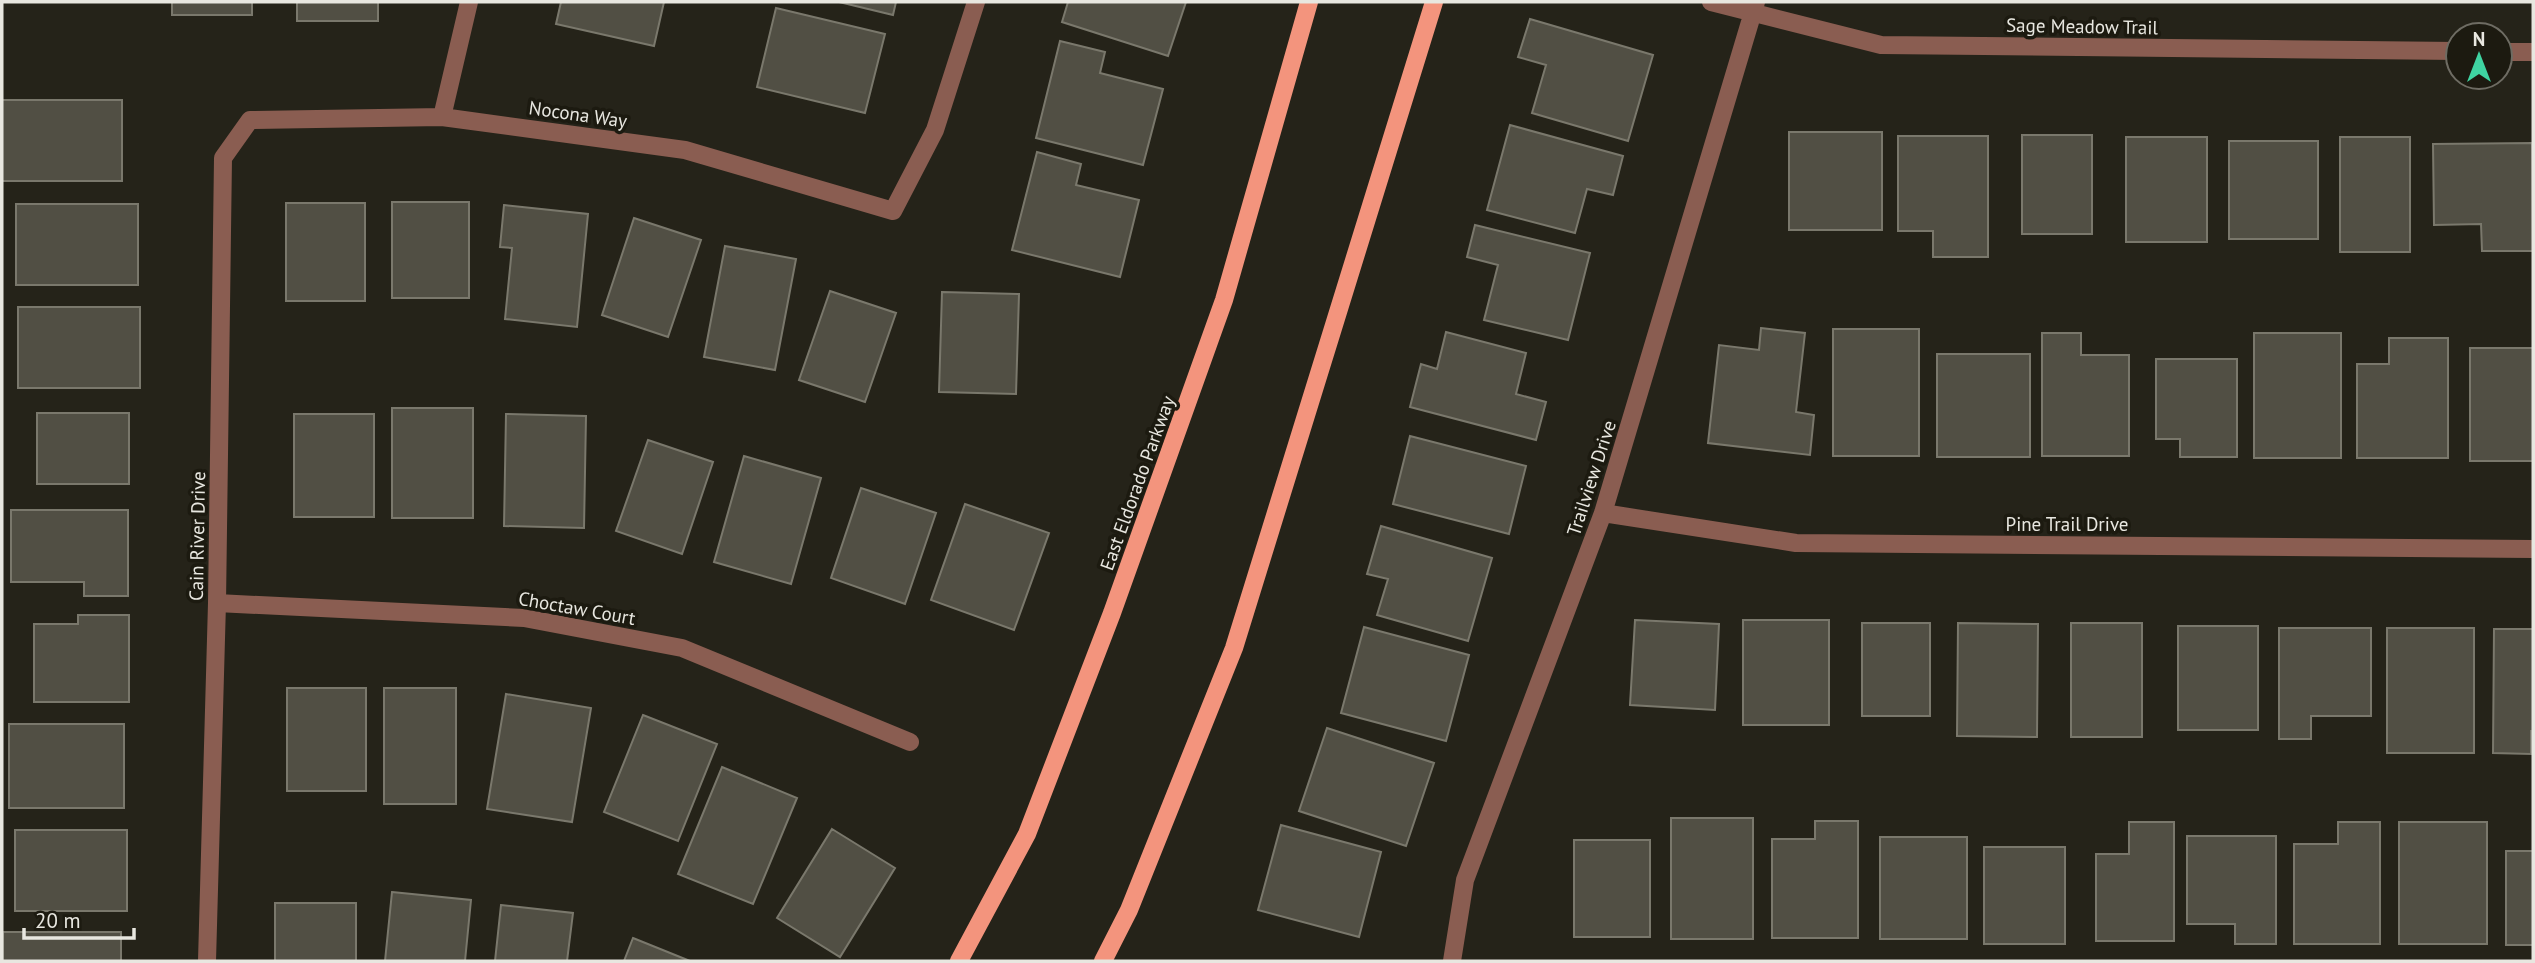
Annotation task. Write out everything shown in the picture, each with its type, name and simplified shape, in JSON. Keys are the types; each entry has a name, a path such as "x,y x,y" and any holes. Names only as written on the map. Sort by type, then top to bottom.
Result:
{"main road":[{"name":"East Eldorado Parkway","path":"960,961 1027,834 1112,613 1224,300 1309,2"},
{"path":"1103,961 1129,910 1234,648 1434,2"}],"street":[{"path":"442,117 469,2"},
{"name":"Nocona Way","path":"250,120 442,117 685,150 892,211 935,130 976,2"},
{"name":"Sage Meadow Trail","path":"1711,2 1754,7 1881,45 2444,51"},
{"name":"Trailview Drive","path":"1452,961 1465,880 1603,513 1754,7"},
{"path":"2514,52 2533,52"},
{"name":"Cain River Drive","path":"207,961 217,603 223,158 250,120"},
{"name":"Pine Trail Drive","path":"1603,513 1796,543 2533,549"},
{"name":"Choctaw Court","path":"217,603 523,618 682,648 910,742"}],"building":[{"path":"172,2 252,2 252,15 172,15"},
{"path":"297,2 378,2 378,21 297,21"},
{"path":"561,2 664,2 654,46 556,24"},
{"path":"839,2 896,2 893,15"},
{"path":"1068,2 1186,2 1168,56 1062,22"},
{"path":"776,8 885,34 865,113 757,87"},
{"path":"1530,19 1653,55 1628,141 1532,113 1546,65 1518,57"},
{"path":"1060,41 1105,52 1100,73 1163,89 1143,165 1036,138"},
{"path":"2,100 122,100 122,181 2,181"},
{"path":"1510,125 1623,156 1613,195 1587,189 1575,233 1487,210"},
{"path":"1789,132 1882,132 1882,230 1789,230"},
{"path":"2022,135 2092,135 2092,234 2022,234"},
{"path":"1898,136 1988,136 1988,257 1933,257 1933,231 1898,231"},
{"path":"2126,137 2207,137 2207,242 2126,242"},
{"path":"2340,137 2410,137 2410,252 2340,252"},
{"path":"2229,141 2318,141 2318,239 2229,239"},
{"path":"2532,143 2533,251 2482,251 2481,224 2434,225 2433,144"},
{"path":"1037,152 1081,164 1076,185 1139,200 1120,277 1012,250"},
{"path":"392,202 469,202 469,298 392,298"},
{"path":"286,203 365,203 365,301 286,301"},
{"path":"16,204 138,204 138,285 16,285"},
{"path":"504,205 588,214 577,327 505,319 512,248 500,247"},
{"path":"634,218 701,240 668,337 602,315"},
{"path":"1475,225 1590,253 1568,340 1484,320 1498,265 1467,257"},
{"path":"725,246 796,259 775,370 704,357"},
{"path":"830,291 896,313 865,402 799,380"},
{"path":"942,292 1019,294 1016,394 939,392"},
{"path":"18,307 140,307 140,388 18,388"},
{"path":"1761,328 1805,333 1796,412 1814,415 1810,455 1708,443 1719,345 1759,350"},
{"path":"1833,329 1919,329 1919,456 1833,456"},
{"path":"1446,332 1526,353 1516,394 1546,402 1536,440 1410,407 1421,364 1437,369"},
{"path":"2042,333 2081,333 2081,355 2129,355 2129,456 2042,456"},
{"path":"2254,333 2341,333 2341,458 2254,458"},
{"path":"2389,338 2448,338 2448,458 2357,458 2357,364 2389,364"},
{"path":"2470,348 2533,348 2533,461 2470,461"},
{"path":"1937,354 2030,354 2030,457 1937,457"},
{"path":"2156,359 2237,359 2237,457 2180,457 2180,439 2156,439"},
{"path":"392,408 473,408 473,518 392,518"},
{"path":"37,413 129,413 129,484 37,484"},
{"path":"294,414 374,414 374,517 294,517"},
{"path":"506,414 586,416 584,528 504,526"},
{"path":"1410,436 1526,466 1509,534 1393,504"},
{"path":"648,440 713,462 682,554 616,531"},
{"path":"744,456 821,478 791,584 714,562"},
{"path":"861,488 936,513 905,604 831,578"},
{"path":"965,504 1049,533 1014,630 931,600"},
{"path":"11,510 128,510 128,596 84,596 84,582 11,582"},
{"path":"1381,526 1492,558 1468,641 1377,615 1388,579 1367,574"},
{"path":"78,615 129,615 129,702 34,702 34,624 78,624"},
{"path":"1635,620 1719,624 1715,710 1630,705"},
{"path":"1743,620 1829,620 1829,725 1743,725"},
{"path":"1862,623 1930,623 1930,716 1862,716"},
{"path":"1958,623 2038,624 2037,737 1957,736"},
{"path":"2071,623 2142,623 2142,737 2071,737"},
{"path":"2178,626 2258,626 2258,730 2178,730"},
{"path":"1364,627 1469,655 1446,741 1341,713"},
{"path":"2279,628 2371,628 2371,716 2311,716 2311,739 2279,739"},
{"path":"2387,628 2474,628 2474,753 2387,753"},
{"path":"2494,629 2533,629 2531,754 2493,753"},
{"path":"287,688 366,688 366,791 287,791"},
{"path":"384,688 456,688 456,804 384,804"},
{"path":"506,694 591,708 572,822 487,809"},
{"path":"643,715 717,744 678,841 604,812"},
{"path":"9,724 124,724 124,808 9,808"},
{"path":"1327,728 1434,763 1406,846 1299,811"},
{"path":"722,767 797,798 753,904 678,874"},
{"path":"1671,818 1753,818 1753,939 1671,939"},
{"path":"1815,821 1858,821 1858,938 1772,938 1772,839 1815,839"},
{"path":"2129,822 2174,822 2174,941 2096,941 2096,854 2129,854"},
{"path":"2338,822 2380,822 2380,944 2294,944 2294,844 2338,844"},
{"path":"2399,822 2487,822 2487,944 2399,944"},
{"path":"1281,825 1381,852 1359,937 1258,910"},
{"path":"832,829 895,868 840,957 777,918"},
{"path":"15,830 127,830 127,911 15,911"},
{"path":"2187,836 2276,836 2276,944 2235,944 2235,924 2187,924"},
{"path":"1880,837 1967,837 1967,939 1880,939"},
{"path":"1574,840 1650,840 1650,937 1574,937"},
{"path":"1984,847 2065,847 2065,944 1984,944"},
{"path":"2506,851 2533,851 2533,945 2506,945"},
{"path":"392,892 471,900 465,961 385,961"},
{"path":"275,903 356,903 356,961 275,961"},
{"path":"501,905 573,913 567,961 495,961"},
{"path":"3,932 121,932 121,961 3,961"},
{"path":"633,938 690,961 624,961"}]}
